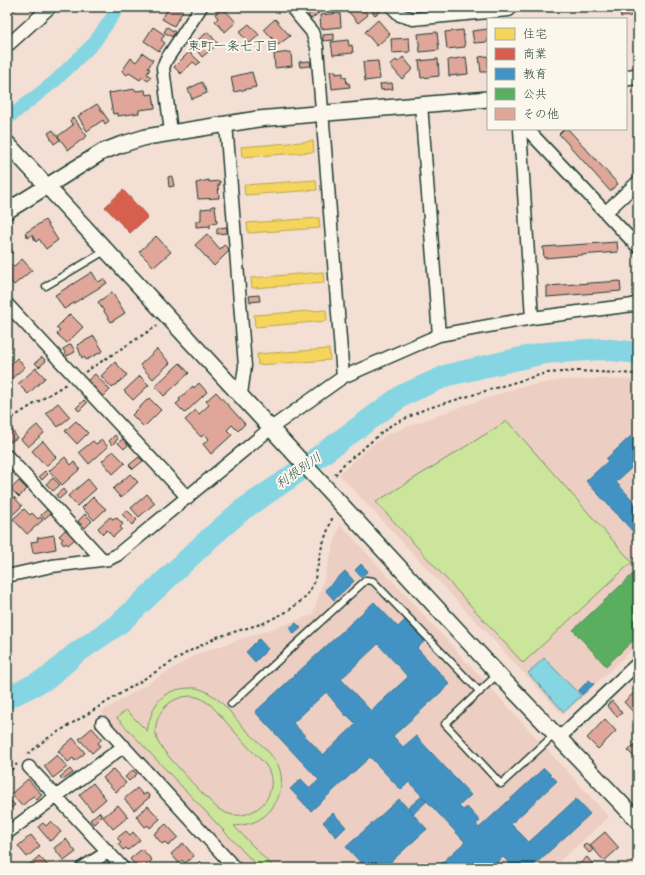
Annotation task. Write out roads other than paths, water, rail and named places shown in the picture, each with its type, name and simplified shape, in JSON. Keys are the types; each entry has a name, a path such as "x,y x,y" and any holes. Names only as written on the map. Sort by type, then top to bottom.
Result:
{"street":[{"path":"7,46 50,7"},
{"path":"171,132 163,68 166,60 201,7"},
{"path":"291,7 310,28 315,38 323,112 343,377"},
{"path":"392,7 400,15 413,19 509,12"},
{"path":"627,78 638,76"},
{"path":"7,211 83,163 120,145 171,132 226,123 323,112 487,99"},
{"path":"421,104 439,336"},
{"path":"226,123 245,366 242,394"},
{"path":"520,130 532,318"},
{"path":"528,130 638,247"},
{"path":"7,143 242,394 289,448 498,674 558,735 638,821"},
{"path":"606,212 638,182"},
{"path":"7,576 52,566 102,559 117,555 271,428 343,377 439,336 532,318 633,305 638,302"},
{"path":"7,304 188,498"},
{"path":"7,456 102,559"},
{"path":"558,735 638,663"},
{"path":"102,723 235,868"},
{"path":"7,833 124,746"},
{"path":"26,761 56,796 123,868"},
{"path":"82,868 108,852"}],"lane":[{"path":"46,286 107,250"},
{"path":"231,704 366,580 373,581 480,692"},
{"path":"498,674 445,724 500,784 558,735"}],"water":[{"path":"544,658 581,696 564,712 528,673"}],"waterway":[{"path":"7,119 55,81 94,43 119,7"},
{"name":"利根別川","path":"7,698 48,678 75,654 120,623 211,537 242,510 285,481 403,395 448,375 544,353 602,349 638,353"}],"district":[{"name":"東町一条七丁目","path":"233,45"}]}
